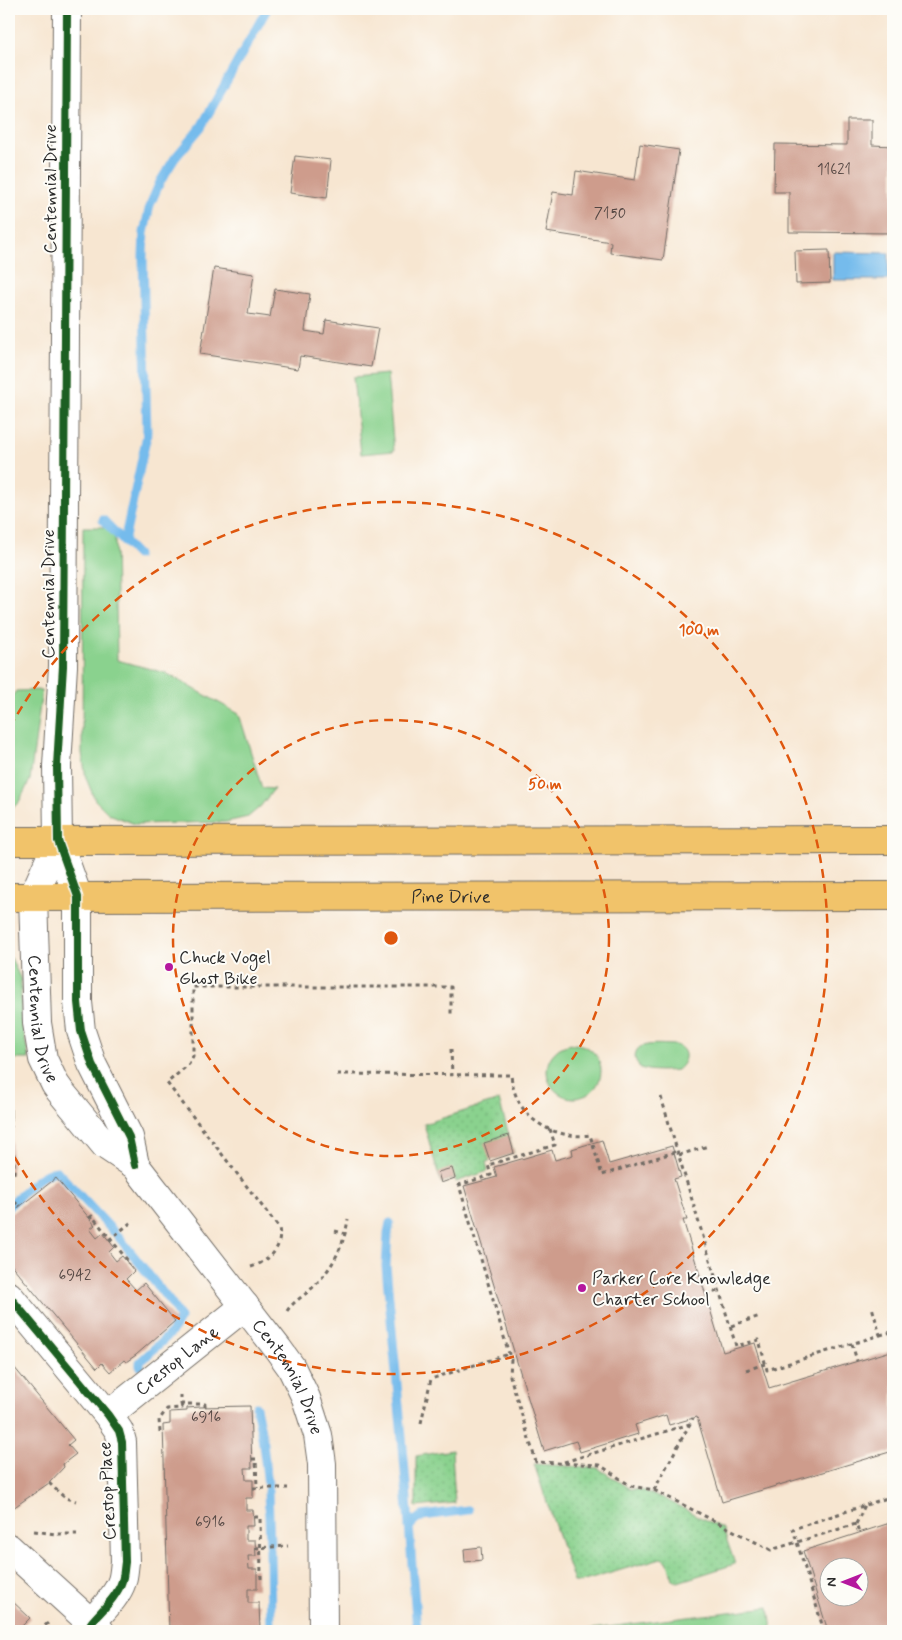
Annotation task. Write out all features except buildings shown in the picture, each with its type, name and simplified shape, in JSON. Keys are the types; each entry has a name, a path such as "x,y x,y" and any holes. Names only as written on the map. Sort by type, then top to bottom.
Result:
{"main road":[{"path":"9,841 893,840"},
{"name":"Pine Drive","path":"21,897 893,896"}],"street":[{"name":"Centennial Drive","path":"67,9 63,656 57,766 58,841 78,897 78,1002 82,1038 96,1075 129,1136 135,1165"},
{"name":"Centennial Drive","path":"58,841 21,897 43,1059 60,1091 105,1145 135,1165 291,1366 306,1398 318,1435 323,1481 323,1631"},
{"name":"Crestop Place","path":"9,1296 108,1415 119,1431 122,1442 125,1562 121,1583 96,1627"},
{"name":"Crestop Lane","path":"108,1415 245,1306"},
{"path":"9,1548 96,1627"}],"path":[{"path":"251,1267 274,1253 279,1244 279,1228 167,1083 189,1064 193,1056 193,988 451,987 451,1015"},
{"path":"451,1049 452,1076"},
{"path":"337,1074 511,1075 514,1089 521,1105 535,1120 556,1132 573,1136 590,1135 602,1175 678,1151"},
{"path":"661,1097 736,1346 759,1340 767,1370 880,1335 892,1332 893,1338"},
{"path":"550,1129 555,1145 488,1165 491,1175 459,1183 511,1359 510,1376 536,1462 600,1465 630,1486 654,1490 771,1550 856,1524"},
{"path":"679,1155 708,1146"},
{"path":"9,1194 11,1192 11,1176 14,1176 14,1152 12,1152"},
{"path":"9,1210 17,1202 20,1206"},
{"path":"89,1218 92,1216 130,1262 128,1264"},
{"path":"287,1312 329,1269 346,1234 348,1219"},
{"path":"110,1239 134,1220"},
{"path":"336,1231 346,1234"},
{"path":"706,1295 720,1290"},
{"path":"872,1307 880,1335"},
{"path":"731,1326 760,1316"},
{"path":"852,1344 857,1361"},
{"path":"421,1423 431,1379 509,1354"},
{"path":"746,1370 766,1364"},
{"path":"160,1432 159,1420 167,1409 182,1408 181,1389"},
{"path":"181,1404 205,1404 205,1407"},
{"path":"654,1490 693,1418"},
{"path":"561,1463 690,1424"},
{"path":"252,1459 256,1459 255,1488 288,1488"},
{"path":"49,1483 65,1498 76,1501"},
{"path":"824,1631 793,1529 893,1496"},
{"path":"859,1533 856,1524 865,1506"},
{"path":"254,1518 260,1518 262,1579 257,1579"},
{"path":"32,1531 77,1534"},
{"path":"255,1548 288,1546"}],"green space":[{"path":"387,374 394,451 361,454 353,377"},
{"path":"83,527 105,527 115,537 117,660 166,673 239,714 262,788 274,789 260,807 248,817 226,822 135,824 109,814 95,800 86,778 82,753"},
{"path":"42,690 30,780 19,802 9,812 9,701 16,691"},
{"path":"11,958 21,980 21,1019 29,1059 9,1059 9,959"},
{"path":"574,1044 584,1046 593,1052 599,1061 601,1071 599,1081 593,1090 584,1096 574,1098 564,1096 555,1090 549,1081 547,1071 549,1061 555,1052 564,1046"},
{"path":"676,1045 685,1053 685,1060 677,1070 649,1070 638,1066 635,1056 640,1047"},
{"path":"499,1100 514,1153 486,1162 488,1171 456,1182 455,1178 441,1183 424,1124"},
{"path":"452,1450 455,1503 416,1507 416,1456"},
{"path":"534,1464 598,1468 630,1489 642,1490 663,1498 723,1529 735,1564 678,1582 673,1579 667,1561 661,1558 581,1582 574,1582"},
{"path":"769,1607 772,1631 575,1631"}],"water":[{"path":"833,252 889,253 888,280 833,280"}],"waterway":[{"path":"124,542 147,435 143,256 144,233 150,205 160,182 175,158 201,127 267,9"},
{"path":"103,520 137,555"},
{"path":"9,1206 37,1180 57,1171 114,1232"},
{"path":"390,1223 386,1266 404,1459 417,1631"},
{"path":"118,1236 171,1303 180,1318 171,1333 140,1362 140,1366"},
{"path":"256,1407 262,1436 268,1485"},
{"path":"268,1491 270,1544"},
{"path":"409,1527 423,1516 468,1510"},
{"path":"270,1550 271,1631"}],"cycle path":[{"path":"67,9 63,666 57,766 58,841 78,897 78,1002 81,1031 92,1064 129,1137 135,1165"},
{"path":"9,1296 108,1415 119,1431 122,1442 125,1562 123,1576 116,1593 91,1623"}],"place":[{"name":"Chuck Vogel Ghost Bike","path":"169,967"},
{"name":"Parker Core Knowledge Charter School","path":"582,1288"}]}
